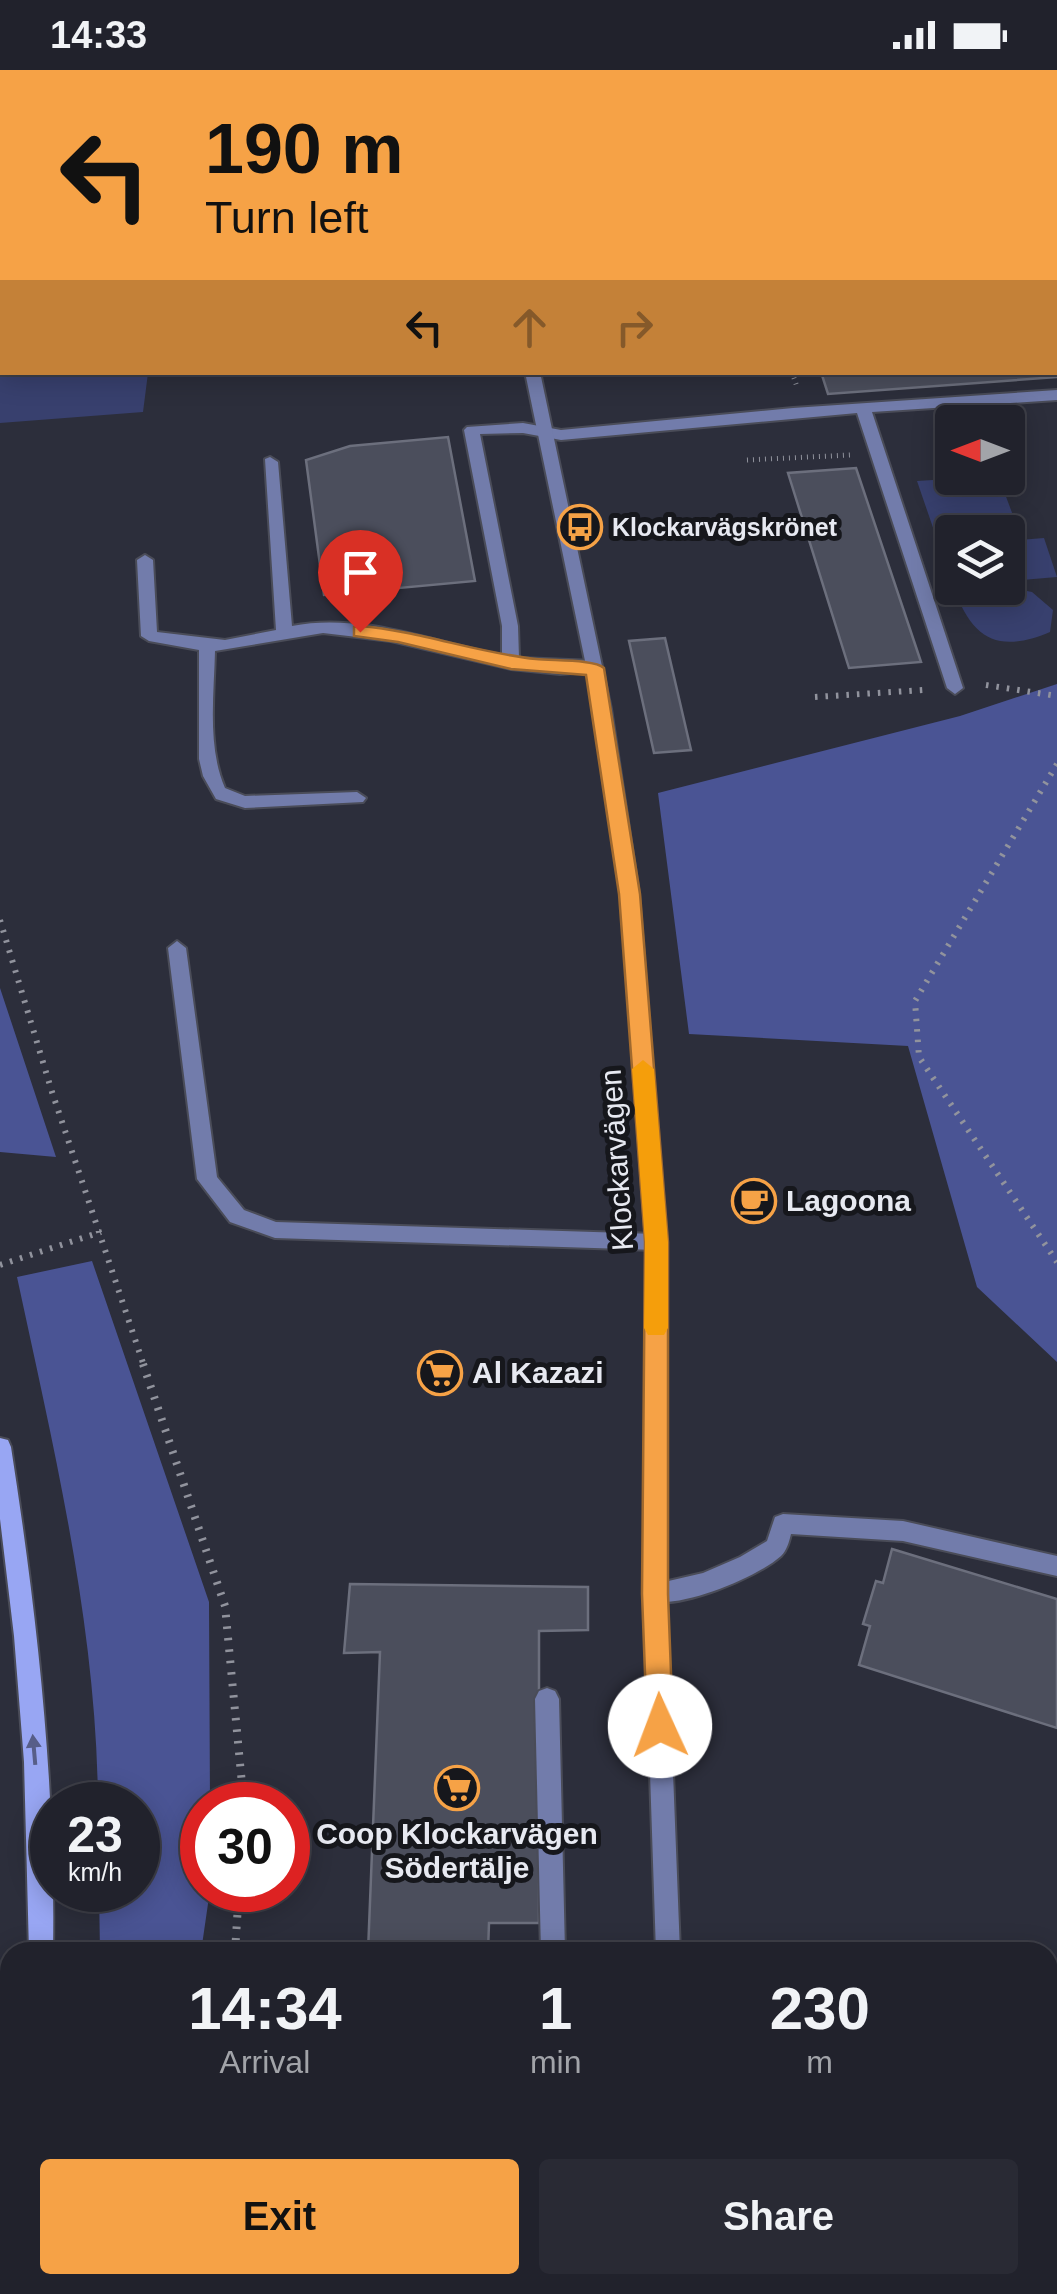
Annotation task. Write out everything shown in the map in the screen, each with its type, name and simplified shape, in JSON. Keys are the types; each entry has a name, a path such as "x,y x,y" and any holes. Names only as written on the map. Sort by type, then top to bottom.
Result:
{"main road":[{"path":"0,1447 15,1533 41,1822 41,1942"}],"street":[{"name":"Klockarvägen","path":"532,375 594,668 630,894 656,1242 655,1594 668,1942"},
{"path":"511,663 510,626 472,430 523,428 561,435 1057,395"},
{"path":"863,409 922,577 955,688"},
{"path":"270,462 284,632"},
{"path":"145,560 149,636 225,646 284,632 322,628 398,636 511,663 572,670 594,668"},
{"path":"207,644 209,758 217,789 234,801 245,802 357,798"},
{"path":"177,948 207,1179 237,1216 275,1230 656,1242"},
{"path":"655,1594 686,1590 741,1571 776,1547 782,1524 903,1531 1057,1566"},
{"path":"547,1699 553,1942"}],"path":[{"path":"747,460 876,454"},
{"path":"815,697 995,684 1057,696"},
{"path":"1057,764 915,1001 919,1057 1057,1262"},
{"path":"0,920 52,1092 224,1606 242,1782"},
{"path":"0,1265 101,1232"},
{"path":"236,1942 238,1912"}],"shaded area":[{"path":"0,375 148,375 143,412 0,423"},
{"path":"935,480 935,495 1005,495 1013,515 935,515 935,533 917,481"},
{"path":"1044,538 1057,577 1025,580 1025,540"},
{"path":"1025,591 1053,610 1050,632 1016,642 989,637 969,619 961,605 1025,605"},
{"path":"1057,684 1057,1362 977,1287 908,1046 689,1034 658,793 960,716"},
{"path":"0,988 56,1157 0,1152"},
{"path":"92,1261 209,1602 210,1782 180,1782 180,1912 207,1912 202,1942 100,1942 99,1912 160,1912 160,1782 97,1782 82,1605 59,1473 17,1277"}],"building":[{"path":"822,375 1057,375 1057,377 828,394"},
{"path":"448,437 475,581 324,595 306,460 350,446"},
{"path":"856,468 921,662 849,668 788,473"},
{"path":"665,638 691,750 654,753 629,641"},
{"path":"892,1549 1057,1599 1057,1728 859,1665 870,1626 863,1624 876,1581 883,1583"},
{"name":"Coop Klockarvägen Södertälje","path":"350,1584 588,1587 588,1630 539,1631 539,1923 489,1923 488,1942 368,1942 380,1652 344,1653"}],"slow traffic":[{"path":"643,1069 656,1242 656,1328"}],"place":[{"name":"Klockarvägskrönet","path":"580,527"},
{"name":"Lagoona","path":"754,1201"},
{"name":"Al Kazazi","path":"440,1373"},
{"name":"Coop Klockarvägen Södertälje","path":"457,1788"}],"route":[{"path":"360,632 398,636 511,663 572,670 594,668 630,894 656,1242 655,1594 660,1726"}]}
